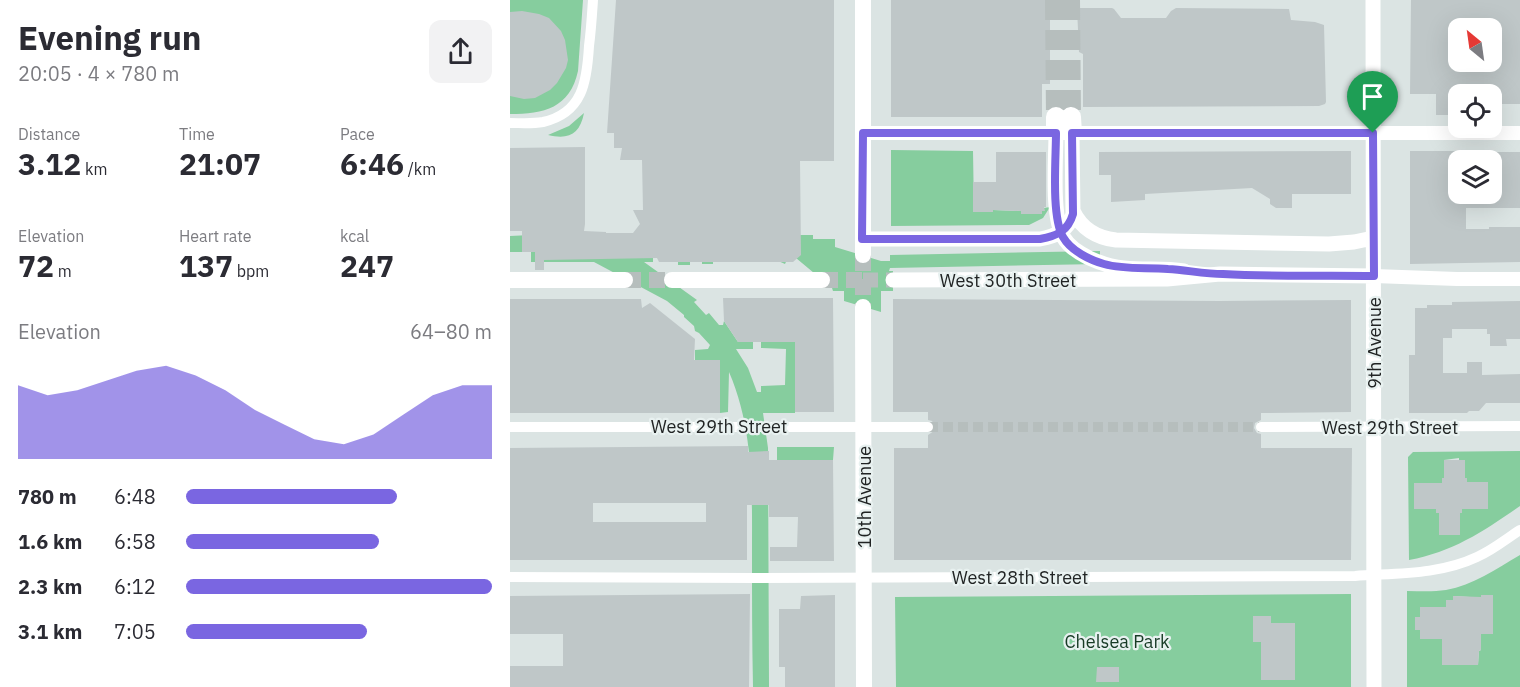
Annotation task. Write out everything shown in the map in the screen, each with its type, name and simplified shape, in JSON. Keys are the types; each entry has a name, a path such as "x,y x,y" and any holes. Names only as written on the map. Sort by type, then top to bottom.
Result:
{"main road":[{"path":"863,0 863,247 1040,239 1061,233 1070,221 1073,211 1064,125"},
{"name":"9th Avenue","path":"1373,0 1374,687"},
{"path":"1064,125 1056,214 1061,233 1072,247 1101,263 1125,268 1220,274"},
{"path":"1073,211 1088,230 1104,238 1116,240 1329,244 1373,238"},
{"name":"West 30th Street","path":"893,280 1167,279 1220,274 1374,276"},
{"path":"510,280 625,280"},
{"path":"672,280 822,280"},
{"name":"10th Avenue","path":"863,307 864,687"}],"street":[{"path":"510,123 542,122 553,119 570,108 577,100 588,73 593,0"},
{"path":"863,133 1064,125 1373,133 1520,133"},
{"name":"West 30th Street","path":"1374,276 1520,279"},
{"name":"West 29th Street","path":"510,426 928,427"},
{"name":"West 29th Street","path":"1261,427 1520,426"},
{"name":"West 28th Street","path":"510,577 1354,576 1433,571 1459,565 1479,557 1520,530"}],"green space":[{"path":"510,0 583,0 578,71 574,83 562,101 544,110 510,114"},
{"path":"584,113 580,126 572,134 562,137 548,135 569,126"},
{"path":"891,150 973,151 974,212 993,212 993,210 1042,214 1044,208 1050,207 1043,218 1029,225 891,226"},
{"path":"813,235 813,239 835,239 835,247 881,261 890,261 890,255 1100,251 1100,264 890,268 889,271 893,271 893,291 881,291 881,312 844,301 844,291 833,291 790,253 785,264 776,260 713,253 713,264 702,264 702,253 690,253 690,265 678,265 678,253 653,253 653,262 644,262 697,300 694,302 706,315 709,313 719,325 723,325 724,321 738,342 753,342 753,349 736,349 748,368 757,392 761,392 761,386 785,385 786,349 761,348 761,342 795,342 795,413 763,413 768,448 769,687 753,687 750,461 743,416 729,372 728,412 720,413 720,360 695,360 695,350 708,349 710,345 695,331 694,326 684,315 667,301 594,262 531,262 531,252 510,252 510,236"},
{"path":"777,447 834,447 833,460 777,460"},
{"path":"1520,451 1520,506 1481,532 1454,546 1409,560 1408,457 1413,452","holes":["1459,458 1459,460 1465,460 1467,482 1488,482 1488,509 1462,509 1460,535 1439,535 1439,513 1436,513 1436,509 1414,483 1442,483 1444,460"]},
{"path":"1520,555 1520,687 1407,687 1407,591 1456,588 1484,576","holes":["1481,595 1493,596 1493,634 1481,634 1478,665 1442,665 1442,650 1453,650 1446,639 1420,630 1415,617 1446,607 1446,600 1453,600 1453,596 1470,597 1481,603"]},
{"name":"Chelsea Park","path":"1351,594 1351,687 896,687 895,597"}],"building":[{"path":"616,0 834,0 834,161 800,161 801,255 793,262 659,262 657,258 544,260 544,270 535,270 535,252 522,252 522,231 510,231 510,148 585,147 584,231 633,233 640,224 633,210 643,210 642,160 620,160 622,148 614,148 614,133 607,133"},
{"path":"891,0 1050,0 1050,84 1042,84 1042,117 891,117"},
{"path":"1411,0 1520,0 1520,104 1502,104 1502,84 1448,84 1448,115 1436,115 1436,94 1410,94"},
{"path":"1077,8 1112,8 1121,18 1166,18 1176,8 1289,9 1291,20 1324,25 1326,102 1319,106 1083,107 1083,54 1079,52"},
{"path":"522,11 549,18 561,31 568,60 557,83 550,90 535,98 524,99 510,96 510,12"},
{"path":"1351,151 1351,194 1292,194 1292,208 1276,208 1270,204 1270,199 1252,188 1145,194 1145,200 1111,202 1111,175 1099,175 1099,152"},
{"path":"1410,151 1448,151 1448,204 1502,204 1502,152 1520,152 1520,208 1466,208 1466,229 1520,227 1520,262 1410,264"},
{"path":"996,152 1046,152 1046,207 1042,214 993,210 993,212 973,212 973,182 996,182"},
{"path":"723,298 833,298 834,412 795,412 795,342 738,342 724,321"},
{"path":"510,299 641,299 642,308 650,303 695,339 694,360 720,360 720,413 510,413"},
{"path":"893,299 1351,300 1351,412 1261,413 1261,420 1255,423 1254,428 1257,433 1261,434 1261,448 1352,448 1351,560 894,560 894,448 928,448 928,435 934,431 935,426 932,421 928,420 928,412 893,412"},
{"path":"1520,301 1520,339 1506,339 1507,346 1490,346 1490,334 1487,334 1487,329 1452,329 1452,338 1443,338 1443,373 1467,373 1467,362 1482,362 1482,375 1520,374 1520,403 1486,403 1479,411 1467,413 1409,413 1409,355 1415,355 1415,308 1427,308 1427,305 1452,305 1452,302"},
{"path":"748,446 748,452 769,451 769,460 833,460 834,561 770,561 770,547 797,547 798,517 769,517 769,505 747,505 747,560 510,560 510,448","holes":["593,503 706,503 706,522 593,522"]},
{"path":"1444,460 1465,460 1467,482 1488,482 1488,509 1462,509 1460,535 1439,535 1439,513 1436,513 1436,509 1414,509 1414,483 1442,483"},
{"path":"750,594 749,687 510,687 510,666 563,666 563,634 510,634 510,596"},
{"path":"835,595 835,687 785,687 785,667 779,667 779,609 800,609 801,596"},
{"path":"1481,595 1493,595 1493,634 1481,634 1478,665 1442,665 1442,639 1420,639 1420,630 1415,630 1415,617 1420,617 1420,607 1446,607 1446,600 1453,600 1453,596 1481,597"},
{"path":"1253,616 1271,616 1271,623 1295,623 1295,680 1261,680 1261,642 1253,642"},
{"path":"1097,667 1119,667 1119,682 1096,682"}],"tunnel":[{"path":"1055,0 1056,117"},
{"path":"1070,0 1071,117"},
{"path":"863,255 863,307"},
{"path":"625,280 672,280"},
{"path":"822,280 863,280"},
{"path":"863,280 893,280"},
{"path":"928,427 1261,427"}],"route":[{"path":"1373,133 1072,133 1073,214 1068,226 1061,233 1040,239 862,239 863,133 1056,133 1056,214 1060,230 1061,233 1064,239 1083,255 1101,263 1125,268 1264,276 1374,276 1373,133"}]}
